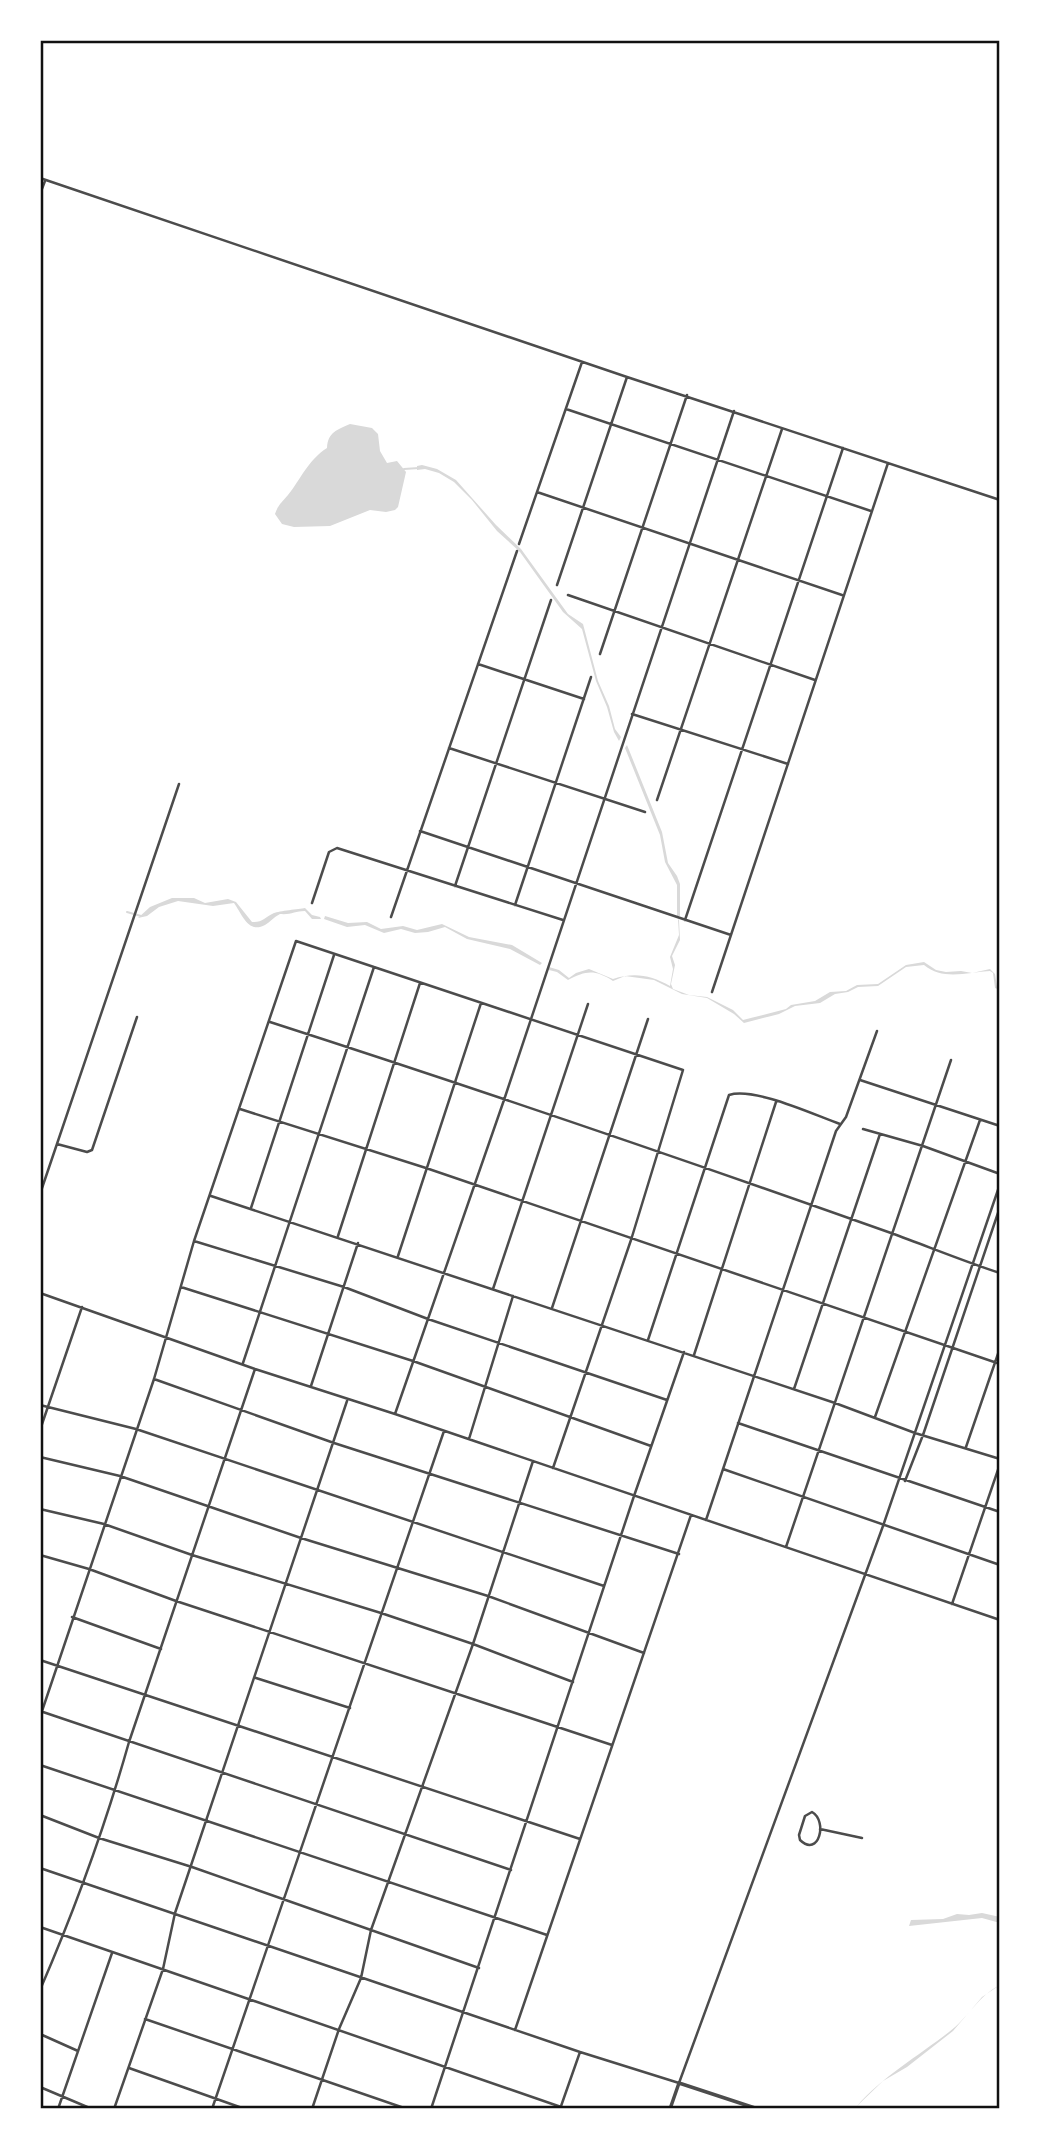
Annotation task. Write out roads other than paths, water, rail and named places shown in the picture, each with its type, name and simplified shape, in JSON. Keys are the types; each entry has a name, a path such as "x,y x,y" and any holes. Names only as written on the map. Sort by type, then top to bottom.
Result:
{"street":[{"path":"40,178 626,377 1000,500"},
{"path":"40,194 45,180"},
{"path":"519,544 582,362"},
{"path":"557,585 626,377"},
{"path":"600,654 687,395"},
{"path":"566,409 871,511"},
{"path":"395,1414 504,1100 734,411"},
{"path":"657,800 783,427"},
{"path":"685,920 843,448"},
{"path":"712,992 888,463"},
{"path":"537,492 844,595"},
{"path":"391,917 517,551"},
{"path":"568,595 815,680"},
{"path":"455,886 551,600"},
{"path":"478,664 584,699"},
{"path":"515,905 591,677"},
{"path":"632,714 788,764"},
{"path":"449,748 645,812"},
{"path":"40,1194 179,783"},
{"path":"420,831 731,935"},
{"path":"312,903 329,852 337,848 563,920"},
{"path":"40,1717 167,1338 167,1329 194,1241 296,941 683,1070 632,1240 553,1468"},
{"path":"251,1208 334,954"},
{"path":"243,1363 374,967"},
{"path":"338,1236 420,982"},
{"path":"398,1256 481,1003"},
{"path":"493,1289 588,1004"},
{"path":"57,1144 87,1152 92,1150 137,1017"},
{"path":"552,1308 649,1019"},
{"path":"270,1022 750,1184 1000,1273"},
{"path":"706,1520 835,1131 846,1117 877,1031"},
{"path":"786,1548 951,1060"},
{"path":"859,1080 1000,1126"},
{"path":"648,1340 729,1095 754,1094 841,1124"},
{"path":"694,1355 776,1102"},
{"path":"240,1109 426,1168 1000,1364"},
{"path":"875,1418 980,1120"},
{"path":"863,1129 923,1146 1000,1174"},
{"path":"794,1389 849,1219 880,1134"},
{"path":"670,2109 883,1526 1000,1184"},
{"path":"211,1196 290,1220 794,1389 915,1433 1000,1459"},
{"path":"905,1481 1000,1207"},
{"path":"194,1241 344,1287 428,1320 667,1400"},
{"path":"311,1387 358,1243"},
{"path":"181,1287 413,1361 651,1446"},
{"path":"40,1293 347,1400 1000,1620"},
{"path":"469,1440 513,1296"},
{"path":"40,1430 82,1307"},
{"path":"965,1448 1000,1348"},
{"path":"431,2109 684,1352"},
{"path":"40,1990 84,1884 176,1601 256,1369"},
{"path":"153,1379 334,1443 679,1554"},
{"path":"114,2109 163,1969 176,1913 347,1400"},
{"path":"40,1405 136,1429 604,1586"},
{"path":"738,1423 1000,1513"},
{"path":"212,2109 444,1431"},
{"path":"40,1457 120,1476 301,1538 488,1597 644,1653"},
{"path":"312,2109 339,2029 360,1978 371,1930 473,1644 533,1461"},
{"path":"952,1604 1000,1464"},
{"path":"723,1469 1000,1565"},
{"path":"40,1509 104,1524 192,1555 473,1644 573,1682"},
{"path":"515,2030 691,1515"},
{"path":"40,1555 89,1569 176,1601 612,1745"},
{"path":"72,1617 160,1649"},
{"path":"40,1660 580,1839"},
{"path":"255,1678 350,1708"},
{"path":"41,1712 511,1870"},
{"path":"40,1765 547,1935"},
{"path":"812,1812 817,1815 820,1829 818,1842 813,1846 800,1840 799,1835 808,1814 812,1812"},
{"path":"40,1815 99,1838 192,1867 479,1968"},
{"path":"820,1829 862,1838"},
{"path":"40,1868 580,2052 758,2109"},
{"path":"40,1927 567,2109"},
{"path":"58,2109 113,1952"},
{"path":"145,2019 407,2109"},
{"path":"40,2034 78,2051"},
{"path":"560,2108 580,2052"},
{"path":"128,2067 245,2109"},
{"path":"40,2087 92,2109"}],"waterway":[{"path":"404,469 419,468"},
{"path":"127,912 141,916"}]}
